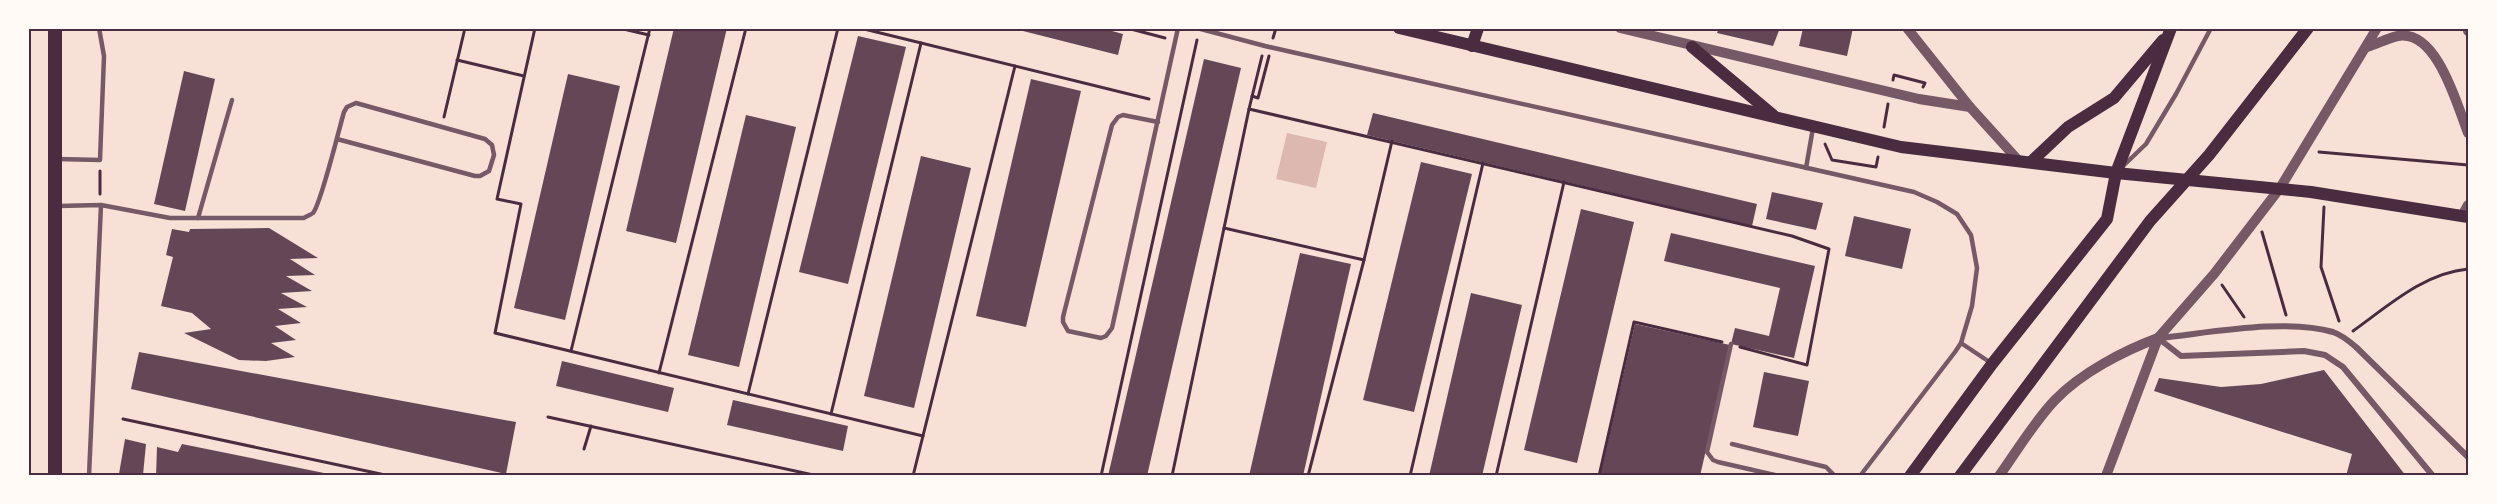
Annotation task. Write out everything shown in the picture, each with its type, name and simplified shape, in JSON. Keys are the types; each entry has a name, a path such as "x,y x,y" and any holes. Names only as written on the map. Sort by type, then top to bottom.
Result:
{"main road":[{"path":"55,28 55,476"},
{"path":"1399,28 1813,128 1901,147 2032,161 2116,173 2280,188 2466,212"},
{"path":"1472,46 1478,28"},
{"path":"1960,476 2151,221 2209,155 2308,28"},
{"path":"1910,476 1992,364 2107,219 2116,173 2170,30"},
{"path":"2032,161 2068,127 2114,98 2170,30"},
{"path":"1692,47 1776,118"}],"street":[{"path":"1620,28 1692,47 1919,99 1970,107"},
{"path":"1907,28 1970,107 2018,160"},
{"path":"2106,476 2158,338 2214,274 2280,188 2377,28"},
{"path":"2367,47 2399,36 2413,37 2426,45 2435,55 2469,133"},
{"path":"2000,476 2055,400 2089,374 2128,349 2158,338 2252,328 2317,329 2344,337 2469,457"},
{"path":"2158,338 2181,357 2304,351 2325,355 2353,377 2433,476"}],"lane":[{"path":"54,159 100,160 104,56 99,28"},
{"path":"1158,122 1123,115 1118,117 1112,125 1063,317 1065,327 1073,333 1101,338 1106,336 1112,328 1158,122 1178,28"},
{"path":"2116,173 2146,144 2211,28"},
{"path":"1198,29 1914,192 1957,214 1971,235 1977,268 1972,306 1960,343 1860,476"},
{"path":"198,218 232,100"},
{"path":"55,206 100,205 170,218 304,218 312,214 319,200 337,139 347,107 356,103 489,142 494,150 489,171 475,176 337,139"},
{"path":"1806,168 1813,128"},
{"path":"89,476 100,205"},
{"path":"1960,343 1992,364"},
{"path":"1731,344 1707,452 1713,460 1718,462 1779,476"},
{"path":"1732,444 1826,467 1835,476"}],"path":[{"path":"442,127 465,28"},
{"path":"535,28 497,199 521,204 495,333 923,436"},
{"path":"620,28 649,35"},
{"path":"572,351 650,28"},
{"path":"659,373 746,28"},
{"path":"748,394 838,28"},
{"path":"860,28 1149,99"},
{"path":"1127,28 1166,38"},
{"path":"1101,476 1198,29"},
{"path":"831,414 921,44"},
{"path":"1172,476 1249,109 1265,46"},
{"path":"457,60 524,76"},
{"path":"913,476 1015,66"},
{"path":"1892,86 1894,75 1925,83"},
{"path":"1252,96 1258,98 1264,76"},
{"path":"1883,132 1890,98"},
{"path":"1249,109 1792,236 1829,249 1807,365 1731,344 1634,322 1599,476"},
{"path":"1308,476 1365,260 1392,141"},
{"path":"2302,150 2469,165"},
{"path":"1832,160 1876,166 1878,155"},
{"path":"100,160 100,205"},
{"path":"1410,476 1483,163"},
{"path":"1496,476 1564,182"},
{"path":"2325,194 2321,267 2344,337 2423,284 2448,271 2469,269"},
{"path":"2258,219 2290,327"},
{"path":"1224,228 1365,260"},
{"path":"2214,274 2252,328"},
{"path":"548,417 818,476"},
{"path":"123,419 390,476"},
{"path":"584,449 591,426"}],"shaded area":[{"path":"1287,133 1327,142 1316,188 1276,179"}],"building":[{"path":"674,28 727,28 676,243 626,231"},
{"path":"1101,28 1123,34 1118,55 1015,29"},
{"path":"1719,28 1780,28 1773,46 1717,33"},
{"path":"1803,28 1853,28 1847,56 1799,46"},
{"path":"858,36 906,47 848,284 799,272"},
{"path":"1204,59 1241,68 1147,476 1108,476"},
{"path":"184,71 215,79 185,211 154,204"},
{"path":"568,74 620,86 565,320 514,308"},
{"path":"1031,79 1081,91 1026,327 976,316"},
{"path":"1373,113 1757,204 1752,226 1367,135"},
{"path":"746,115 796,127 739,367 688,355"},
{"path":"921,156 971,168 914,408 864,396"},
{"path":"1421,162 1472,174 1414,412 1363,400"},
{"path":"1772,192 1823,203 1816,230 1766,219"},
{"path":"1581,209 1634,222 1577,463 1524,450"},
{"path":"1854,216 1911,229 1902,269 1845,256"},
{"path":"269,228 318,258 290,259 315,275 286,276 312,291 281,293 307,307 278,309 301,323 275,326 296,340 271,343 295,357 266,361 239,360 184,333 211,329 192,313 161,306 173,257 166,255 172,229 189,232 190,229"},
{"path":"1671,233 1815,266 1794,358 1731,344 1735,328 1769,336 1780,288 1664,261"},
{"path":"1300,253 1351,264 1303,476 1249,476"},
{"path":"1471,293 1522,305 1482,476 1429,476"},
{"path":"1635,324 1730,345 1700,476 1600,476"},
{"path":"139,352 516,422 506,474 131,389"},
{"path":"562,361 674,388 668,412 556,386"},
{"path":"2324,370 2406,476 2346,476 2352,454 2154,391 2159,378 2221,387 2261,384"},
{"path":"1764,372 1809,381 1798,436 1753,427"},
{"path":"733,400 848,426 843,451 727,425"},
{"path":"125,439 146,444 143,475 119,474"},
{"path":"182,444 329,474 329,476 156,476 157,447 178,452"}]}
